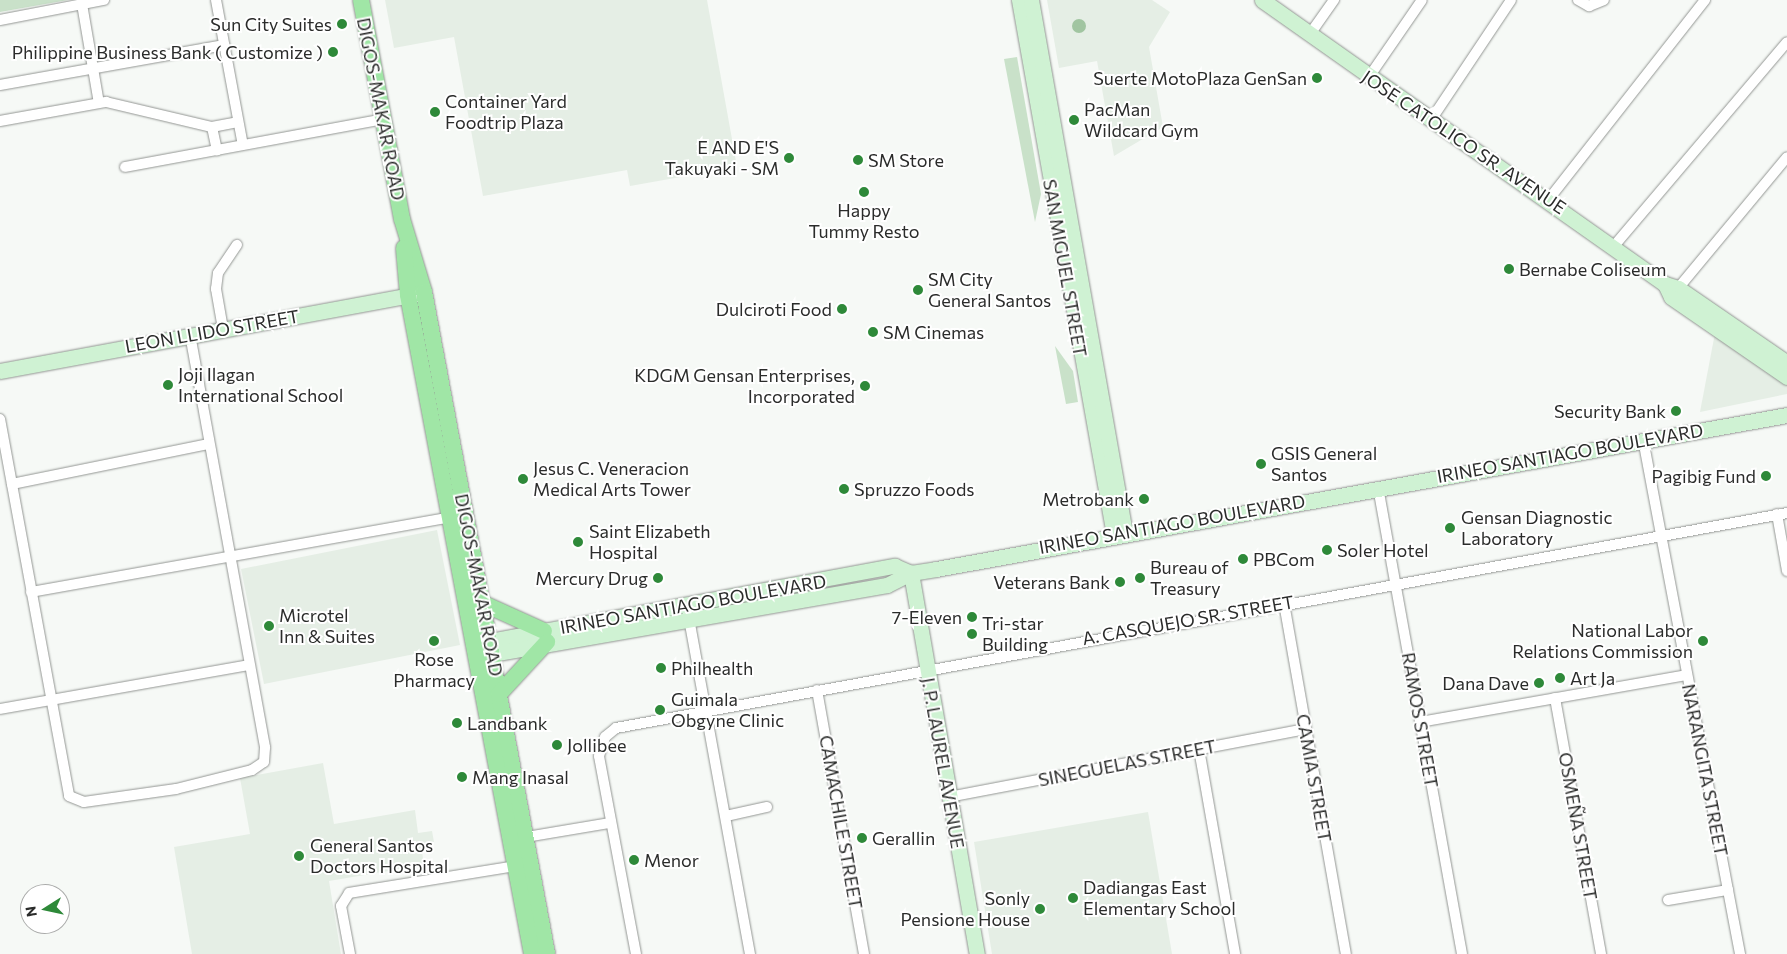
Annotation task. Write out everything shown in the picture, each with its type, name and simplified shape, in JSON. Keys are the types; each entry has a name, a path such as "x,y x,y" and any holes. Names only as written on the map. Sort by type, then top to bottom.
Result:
{"main road":[{"name":"DIGOS-MAKAR ROAD","path":"361,0 402,219 424,292 482,603 483,649 499,694 518,839"},
{"name":"SAN MIGUEL STREET","path":"1019,0 1119,534"},
{"name":"SAN MIGUEL STREET","path":"1031,0 1119,534"},
{"name":"JOSE CATOLICO SR. AVENUE","path":"1262,0 1431,120 1549,199 1787,377"},
{"name":"DIGOS-MAKAR ROAD","path":"402,219 408,295 450,518 483,649 523,864 548,954"},
{"name":"JOSE CATOLICO SR. AVENUE","path":"1671,290 1787,363"},
{"name":"LEON LLIDO STREET","path":"0,371 190,334 424,292"},
{"path":"1781,416 1787,407"},
{"name":"IRINEO SANTIAGO BOULEVARD","path":"483,649 688,611 895,566 911,572 1643,439 1781,416"},
{"name":"J. P. LAUREL AVENUE","path":"911,572 926,668 977,954"},
{"path":"482,603 545,637 499,694"},
{"name":"DIGOS-MAKAR ROAD","path":"523,864 532,954"}],"street":[{"path":"0,20 104,0"},
{"path":"216,0 243,145"},
{"path":"1310,34 1334,0"},
{"path":"1369,77 1422,0"},
{"path":"1431,120 1511,0"},
{"path":"1578,0 1589,6 1604,0"},
{"path":"1549,199 1705,0"},
{"path":"82,4 99,102"},
{"path":"1614,246 1787,42"},
{"path":"0,85 224,45"},
{"path":"0,121 99,102 212,127 238,122"},
{"path":"125,167 383,119"},
{"path":"212,127 217,150"},
{"path":"1671,290 1787,157"},
{"path":"223,329 216,289 218,273 237,245"},
{"path":"0,419 66,786 73,800 176,789 238,775 264,762 249,665 190,334"},
{"name":"NARANGITA STREET","path":"1643,439 1740,954"},
{"path":"12,484 209,444"},
{"name":"RAMOS STREET","path":"1378,487 1462,954"},
{"path":"1782,514 1787,570"},
{"name":"A. CASQUEJO SR. STREET","path":"610,823 600,748 616,728 926,668 1284,602 1782,514"},
{"path":"30,592 229,559 450,518"},
{"name":"CAMIA STREET","path":"1284,602 1346,954"},
{"path":"688,611 750,954"},
{"path":"0,709 249,665"},
{"path":"1420,722 1687,675"},
{"name":"CAMACHILE STREET","path":"817,690 864,954"},
{"name":"OSMEÑA STREET","path":"1555,698 1601,954"},
{"name":"SINEGUELAS STREET","path":"949,797 1305,729"},
{"path":"1199,749 1235,954"},
{"path":"726,816 767,807"},
{"path":"518,839 610,823 636,954"},
{"path":"350,954 341,906 349,893 523,864"},
{"path":"1668,900 1728,890"}],"shaded area":[{"path":"0,0 68,0 0,12"},
{"path":"385,0 707,0 737,167 630,186 627,170 483,196 454,37 394,48"},
{"path":"1047,0 1152,0 1170,12 1149,47 1163,127 1114,156 1097,61 1059,68"},
{"path":"1079,19 1084,21 1086,26 1084,31 1079,33 1074,31 1072,26 1074,21"},
{"path":"1017,57 1041,194 1035,222 1004,59"},
{"path":"1715,333 1787,383 1787,394 1700,412"},
{"path":"1055,346 1073,371 1078,402 1066,404"},
{"path":"437,530 460,645 264,684 241,569"},
{"name":"General Santos Doctors Hospital","path":"323,763 334,824 415,810 418,833 432,831 434,842 421,845 424,865 329,881 341,954 192,954 174,847 250,834 240,778"},
{"name":"Dadiangas East Elementary School","path":"1148,812 1172,954 992,954 974,842"}],"place":[{"name":"Sun City Suites","path":"342,24"},
{"name":"Philippine Business Bank ( Customize )","path":"333,52"},
{"name":"Suerte MotoPlaza GenSan","path":"1317,78"},
{"name":"Container Yard Foodtrip Plaza","path":"435,112"},
{"name":"PacMan Wildcard Gym","path":"1074,120"},
{"name":"E AND E'S Takuyaki - SM","path":"789,158"},
{"name":"SM Store","path":"858,160"},
{"name":"Happy Tummy Resto","path":"864,192"},
{"name":"Bernabe Coliseum","path":"1509,269"},
{"name":"SM City General Santos","path":"918,290"},
{"name":"Dulciroti Food","path":"842,309"},
{"name":"SM Cinemas","path":"873,332"},
{"name":"Joji Ilagan International School","path":"168,385"},
{"name":"KDGM Gensan Enterprises, Incorporated","path":"865,386"},
{"name":"Security Bank","path":"1676,411"},
{"name":"GSIS General Santos","path":"1261,464"},
{"name":"Pagibig Fund","path":"1766,476"},
{"name":"Jesus C. Veneracion Medical Arts Tower","path":"523,479"},
{"name":"Spruzzo Foods","path":"844,489"},
{"name":"Metrobank","path":"1144,499"},
{"name":"Gensan Diagnostic Laboratory","path":"1450,528"},
{"name":"Saint Elizabeth Hospital","path":"578,542"},
{"name":"Soler Hotel","path":"1327,550"},
{"name":"PBCom","path":"1243,559"},
{"name":"Mercury Drug","path":"658,578"},
{"name":"Bureau of Treasury","path":"1140,578"},
{"name":"Veterans Bank","path":"1120,582"},
{"name":"7-Eleven","path":"972,617"},
{"name":"Microtel Inn & Suites","path":"269,626"},
{"name":"Tri-star Building","path":"972,634"},
{"name":"Rose Pharmacy","path":"434,641"},
{"name":"National Labor Relations Commission","path":"1703,641"},
{"name":"Philhealth","path":"661,668"},
{"name":"Art Ja","path":"1560,678"},
{"name":"Dana Dave","path":"1539,683"},
{"name":"Guimala Obgyne Clinic","path":"660,710"},
{"name":"Landbank","path":"457,723"},
{"name":"Jollibee","path":"557,745"},
{"name":"Mang Inasal","path":"462,777"},
{"name":"Gerallin","path":"862,838"},
{"name":"General Santos Doctors Hospital","path":"299,856"},
{"name":"Menor","path":"634,860"},
{"name":"Dadiangas East Elementary School","path":"1073,898"},
{"name":"Sonly Pensione House","path":"1040,909"}]}
